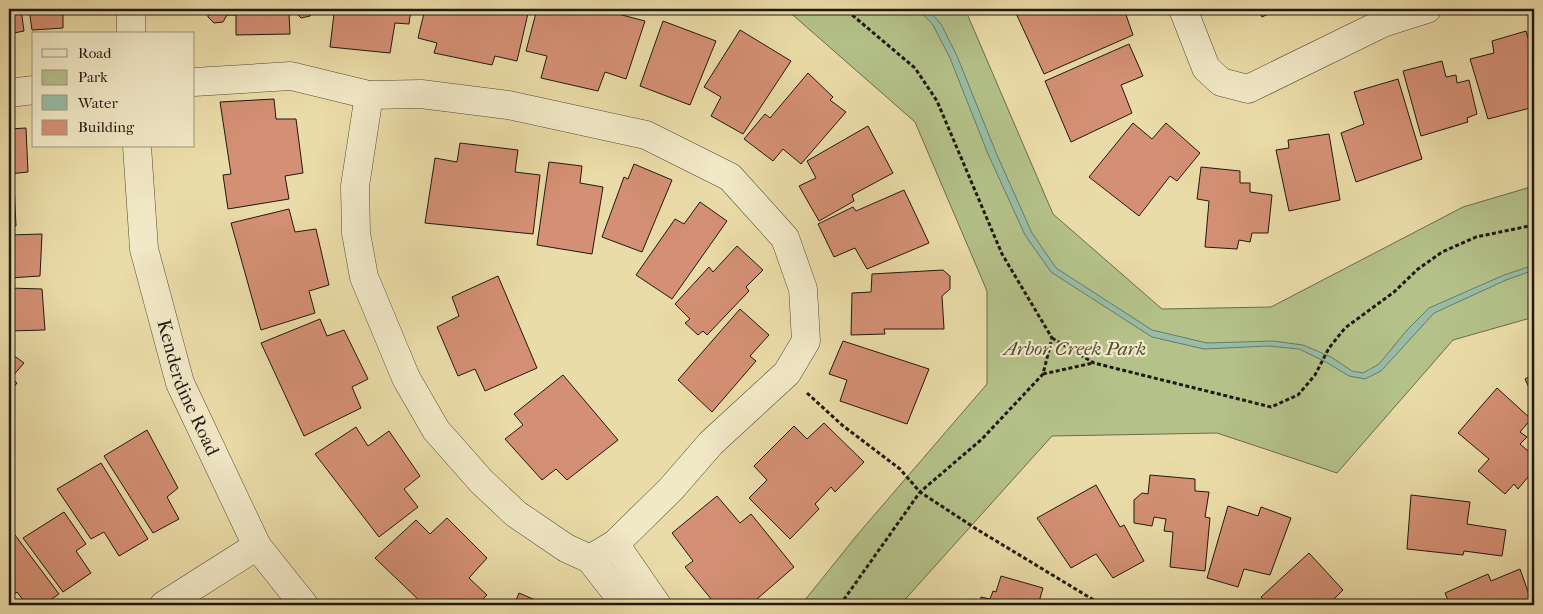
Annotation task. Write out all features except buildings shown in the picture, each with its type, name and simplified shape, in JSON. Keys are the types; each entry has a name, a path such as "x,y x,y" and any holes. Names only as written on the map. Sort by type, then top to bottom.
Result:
{"street":[{"path":"131,9 131,32"},
{"path":"1183,9 1206,68 1221,82 1248,89 1383,23 1427,9"},
{"path":"195,82 291,76 369,95 421,94 508,105 646,135 730,177 785,238 803,289 806,342 787,373 711,443 671,489 615,544 590,559"},
{"path":"9,93 32,90"},
{"path":"369,95 355,186 356,233 364,276 406,378 436,430 481,481 516,514 566,548 590,559 626,605"},
{"name":"Kenderdine Road","path":"137,148 144,249 180,383 256,546 304,605"},
{"path":"615,544 657,605"},
{"path":"164,605 256,546"}],"path":[{"path":"850,9 851,14 915,68 937,101 1002,254 1052,338 1094,363 1271,408 1298,395 1315,375 1329,348 1345,328 1394,292 1418,269 1442,252 1476,237 1534,225"},
{"path":"840,605 920,492 982,439 1044,374 1052,338"},
{"path":"1044,374 1094,363"},
{"path":"787,373 842,425 900,469 920,492 978,530 1102,605"}],"green space":[{"name":"Arbor Creek Park","path":"786,9 965,9 1053,214 1162,309 1271,307 1463,207 1534,186 1534,317 1453,340 1337,473 1217,433 1052,436 900,605 801,605 858,534 987,384 987,291 915,122"}],"water":[{"path":"918,9 927,9 941,24 957,56 997,155 1032,233 1056,268 1152,330 1207,343 1273,341 1303,345 1331,357 1352,371 1363,373 1379,364 1407,330 1429,308 1504,275 1534,265 1534,270 1506,280 1434,313 1381,371 1365,379 1349,376 1299,349 1268,346 1204,349 1152,337 1051,272 1025,235 988,154 950,58 933,25"}]}
